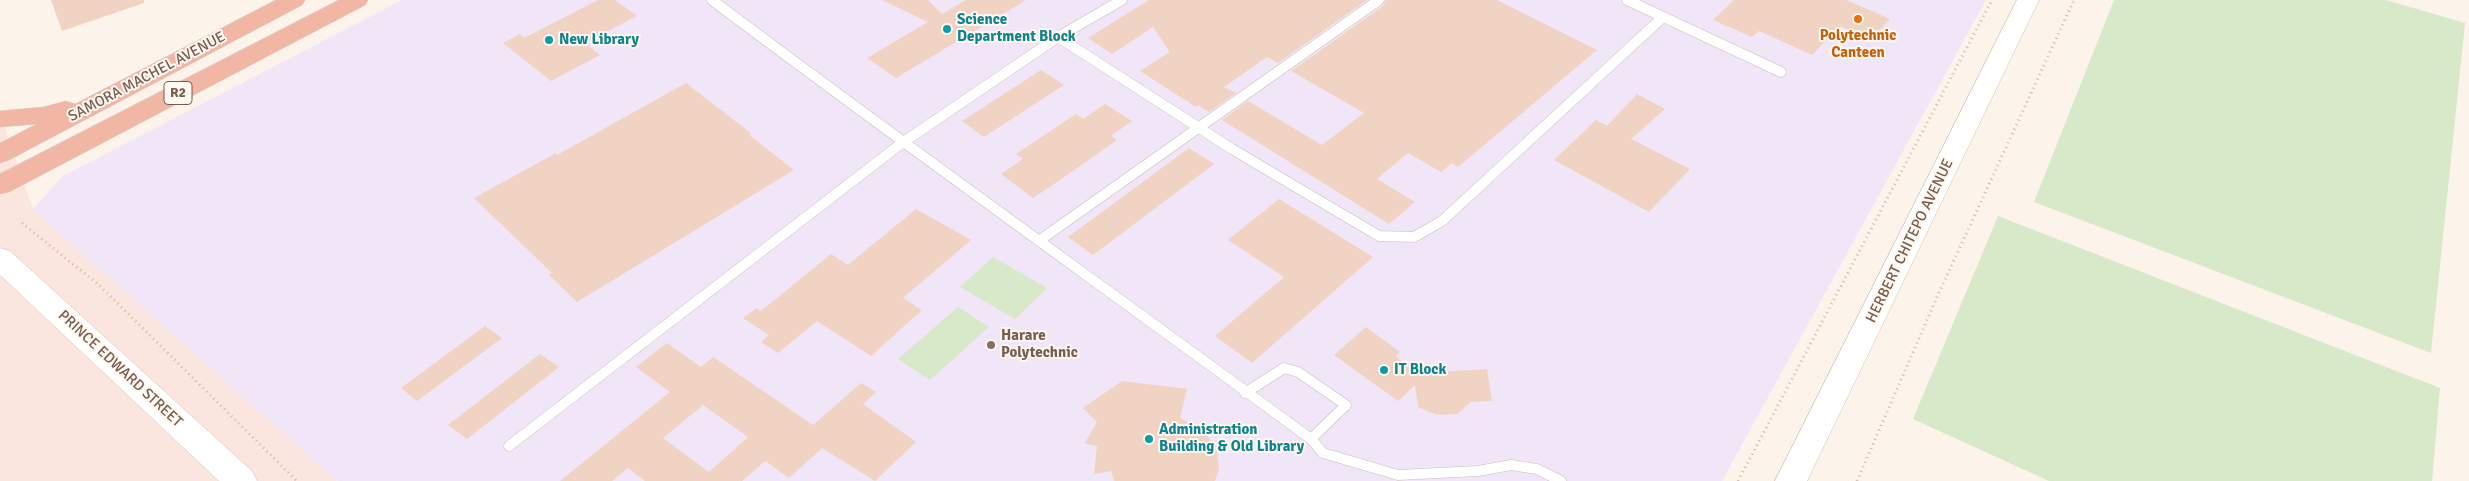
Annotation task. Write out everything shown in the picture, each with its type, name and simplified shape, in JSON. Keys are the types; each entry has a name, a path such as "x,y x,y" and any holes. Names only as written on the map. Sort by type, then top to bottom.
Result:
{"highway":[{"name":"SAMORA MACHEL AVENUE","path":"0,154 294,0"},
{"name":"SAMORA MACHEL AVENUE","path":"0,185 357,0"},
{"path":"0,119 44,116 111,96"}],"main road":[{"name":"HERBERT CHITEPO AVENUE","path":"1792,481 2028,0"},
{"name":"PRINCE EDWARD STREET","path":"0,258 241,481"}],"lane":[{"path":"712,0 902,143 1040,240 1245,393 1312,439 1324,453 1398,475 1478,471 1510,465 1537,469 1561,481"},
{"path":"509,446 902,143 1058,37 1122,0"},
{"path":"1040,240 1201,128 1379,0"},
{"path":"1627,0 1781,72"},
{"path":"1058,37 1201,128 1379,236 1414,236 1442,221 1663,17"},
{"path":"1245,393 1284,368 1298,372 1346,405 1312,439"}],"path":[{"path":"1738,481 1847,270 1915,148 1992,0"},
{"path":"1857,481 1937,297 2074,0"},
{"path":"22,223 100,285 297,481"}],"shaded area":[{"name":"Harare Polytechnic","path":"402,0 1986,0 1722,481 337,481 33,209 63,176"},
{"path":"0,113 33,209 337,481 0,481"}],"green space":[{"path":"2114,0 2386,0 2465,23 2431,353 2034,202"},
{"path":"1998,216 2440,388 2432,481 2049,481 1913,419"},
{"path":"993,257 1047,288 1015,319 960,287"},
{"path":"958,307 989,327 930,380 898,359"}],"building":[{"path":"51,0 144,0 144,3 62,31"},
{"name":"New Library","path":"598,0 615,0 637,16 585,43 600,55 551,81 503,43 520,34 524,38"},
{"name":"Science Department Block","path":"882,0 928,0 942,14 966,0 1026,0 965,37 965,41 961,39 896,78 867,58 928,22"},
{"path":"1149,0 1367,0 1278,63 1267,57 1224,87 1236,93 1209,112 1198,105 1196,107 1140,71 1170,52 1153,27 1112,54 1088,38"},
{"path":"1386,0 1497,0 1597,50 1458,167 1452,163 1441,172 1408,153 1377,179 1415,202 1389,224 1222,120 1248,101 1322,145 1364,113 1291,71 1383,6"},
{"name":"Polytechnic Canteen","path":"1734,0 1846,0 1890,19 1871,39 1840,26 1812,55 1759,31 1752,37 1713,20"},
{"path":"1041,70 1064,85 984,137 962,121"},
{"path":"686,83 752,134 749,135 794,170 577,302 549,275 552,273 474,198 556,153 557,155"},
{"path":"1637,94 1665,109 1631,139 1690,169 1649,212 1554,160 1596,120 1607,126"},
{"path":"1105,104 1132,121 1111,136 1117,140 1057,182 1033,198 1001,174 1023,159 1016,154 1076,114 1083,119"},
{"path":"1189,148 1214,164 1093,255 1068,237"},
{"path":"1279,199 1373,257 1252,363 1215,336 1284,277 1228,240"},
{"path":"916,209 971,240 903,298 922,310 871,356 817,321 778,353 761,342 769,335 743,318 757,308 761,311 831,254 848,265"},
{"path":"485,326 502,338 417,401 401,388"},
{"name":"IT Block","path":"1366,327 1400,352 1395,356 1417,373 1487,369 1492,401 1471,402 1457,414 1437,415 1418,407 1415,385 1398,401 1334,355"},
{"path":"667,343 701,367 713,357 813,425 861,383 876,392 863,404 916,442 875,481 822,448 789,478 765,461 742,481 645,481 628,468 612,481 560,481 670,392 636,367","holes":["703,405 748,437 709,472 663,438"]},
{"path":"540,354 559,367 467,439 448,425"},
{"name":"Administration Building & Old Library","path":"1122,381 1187,389 1180,418 1200,428 1216,446 1219,469 1215,481 1114,481 1111,471 1094,474 1097,446 1085,443 1097,422 1083,408"}],"place":[{"name":"Polytechnic Canteen","path":"1858,19"},
{"name":"Science Department Block","path":"947,29"},
{"name":"New Library","path":"549,40"},
{"name":"Harare Polytechnic","path":"991,345"},
{"name":"IT Block","path":"1384,370"},
{"name":"Administration Building & Old Library","path":"1149,439"}]}
